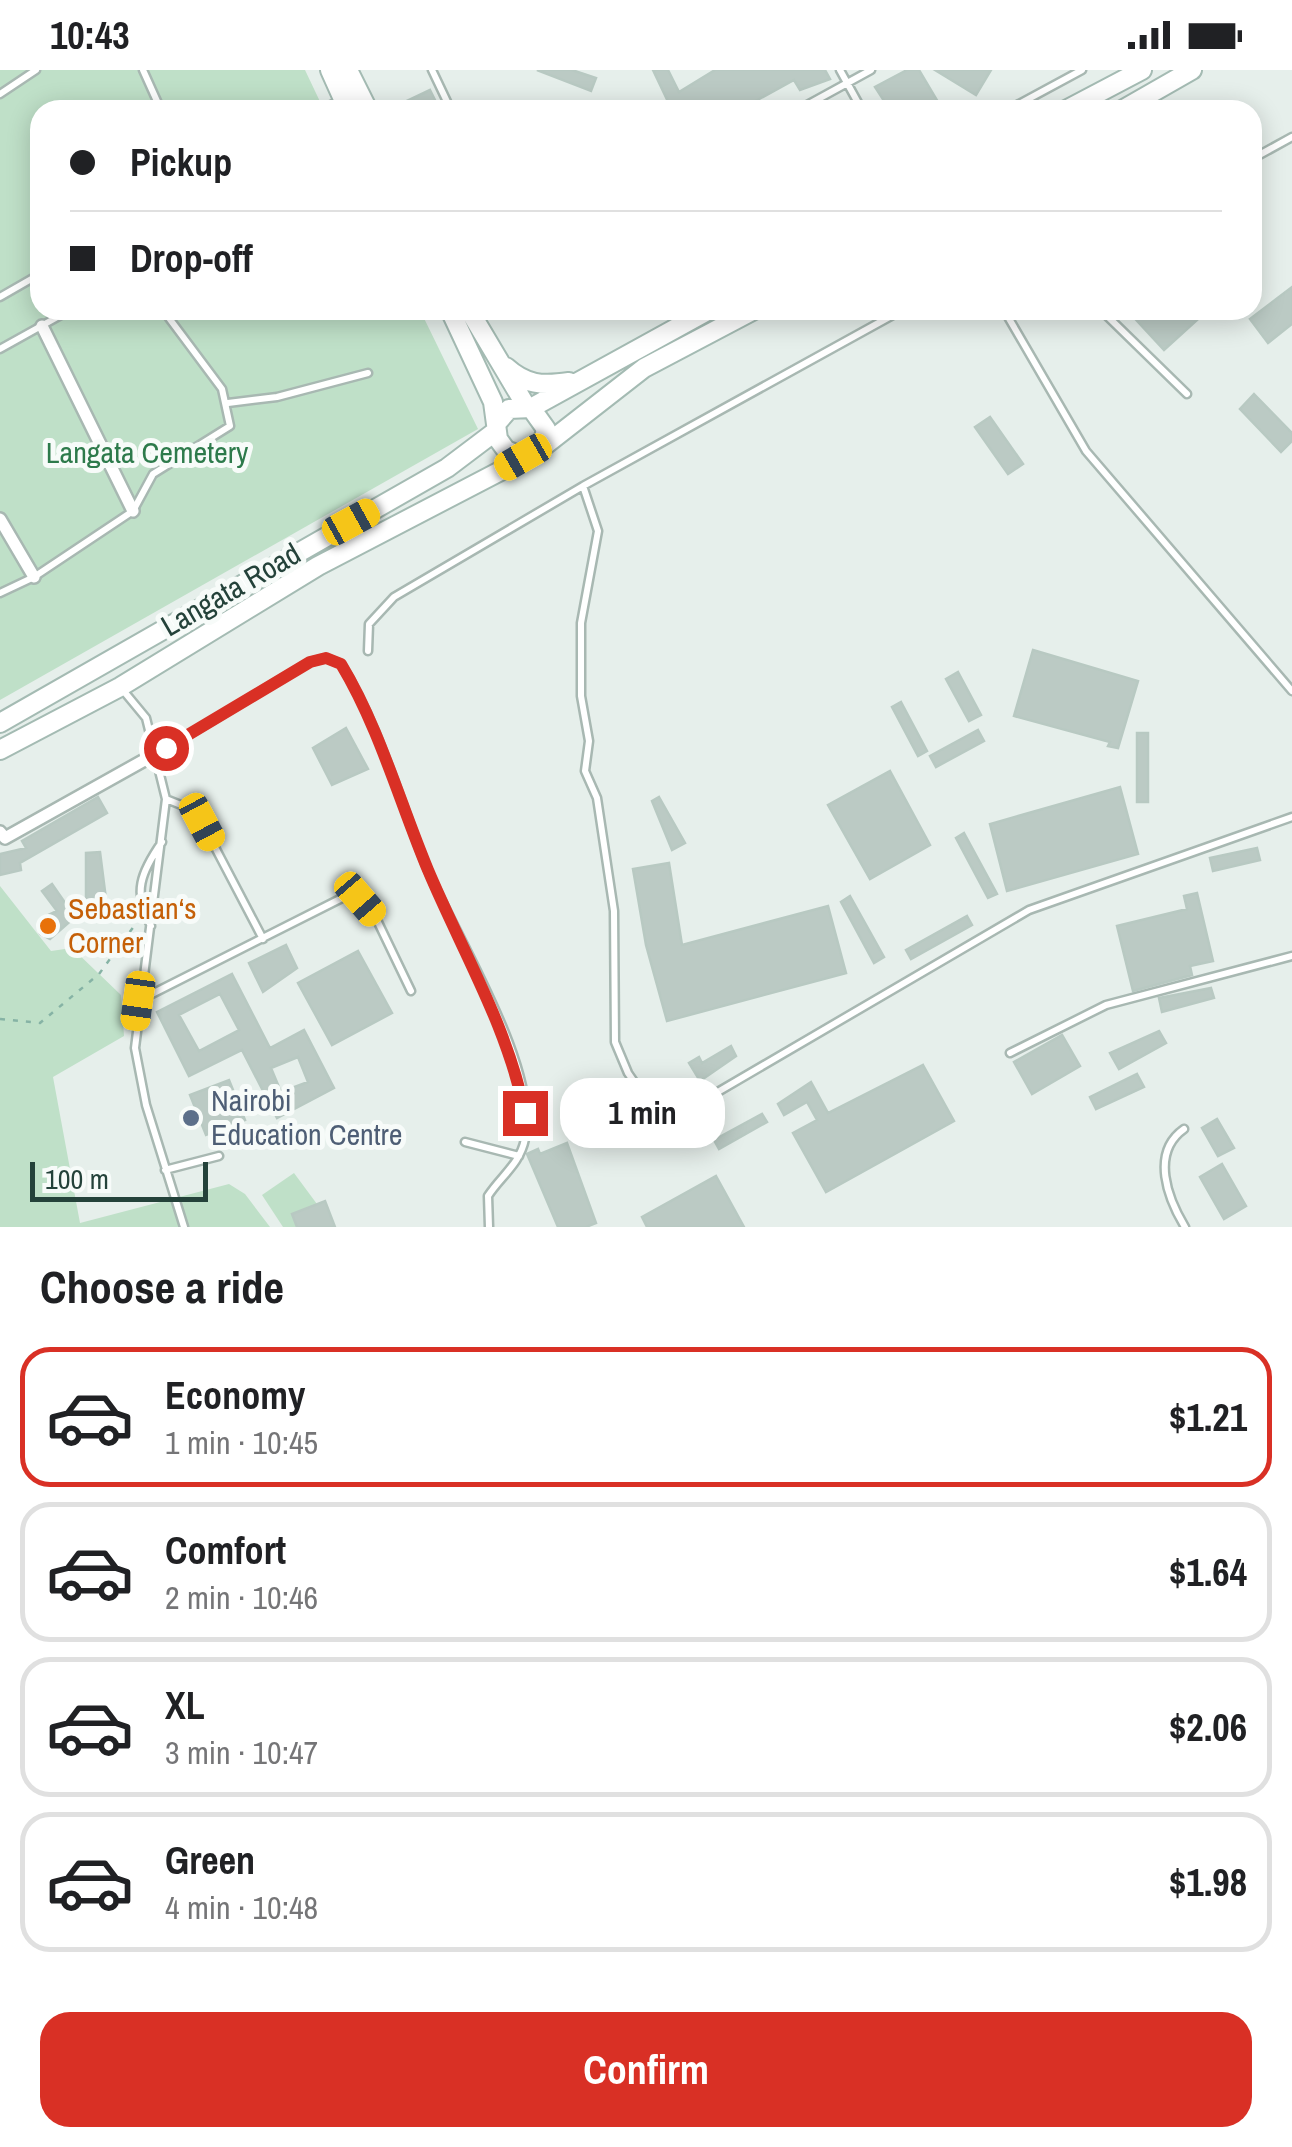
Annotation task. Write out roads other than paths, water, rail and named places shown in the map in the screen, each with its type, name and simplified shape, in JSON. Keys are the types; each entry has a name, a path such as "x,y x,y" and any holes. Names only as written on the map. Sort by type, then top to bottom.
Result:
{"main road":[{"path":"330,70 343,100"},
{"path":"348,70 363,100"},
{"path":"1085,100 1142,70"},
{"path":"1140,100 1192,70"},
{"path":"455,320 494,402 497,427 506,450 523,457 644,368 735,320"},
{"path":"474,320 506,378 546,429 542,446"},
{"path":"497,427 509,409 528,407 690,320"},
{"path":"497,359 519,379 536,385 579,380"},
{"name":"Langata Road","path":"0,723 462,458 497,427"},
{"name":"Langata Road","path":"0,750 120,687 318,566 523,457"}],"street":[{"path":"42,326 133,511"},
{"path":"0,518 34,578"},
{"path":"0,832 5,838 157,753"}],"lane":[{"path":"0,94 36,70"},
{"path":"142,70 156,100"},
{"path":"432,70 446,100"},
{"path":"840,70 856,100"},
{"path":"816,100 871,70"},
{"path":"1026,100 1082,70"},
{"path":"1262,153 1292,137"},
{"path":"0,298 30,280"},
{"path":"0,350 52,320"},
{"path":"0,593 34,578 133,511 153,474 230,426 228,402 197,351 172,320"},
{"path":"368,651 368,624 394,598 583,486 884,320"},
{"path":"1010,320 1086,451 1292,691"},
{"path":"1111,320 1187,394"},
{"path":"228,402 277,397 368,373"},
{"path":"583,486 598,531 582,623 581,696 589,742 584,771 597,798 614,910 615,1042 628,1073 663,1124 1028,910 1292,817"},
{"path":"157,753 310,662 326,658 341,664 429,874 508,1043 525,1113 525,1138 519,1156 488,1196 489,1227"},
{"path":"120,687 146,718 166,799 135,1048 139,1076 184,1227"},
{"path":"166,799 196,811 263,939"},
{"path":"152,926 139,894 142,870 162,842"},
{"path":"138,1001 344,896 360,899 375,916 411,991"},
{"path":"1010,1053 1106,1005 1292,956"},
{"path":"1184,1129 1170,1142 1166,1162 1167,1192 1186,1227"},
{"path":"465,1142 519,1156"},
{"path":"165,1170 219,1156"}],"place":[{"name":"Sebastian‘s Corner","path":"48,926"},
{"name":"Nairobi Education Centre","path":"191,1118"}],"park label":[{"name":"Langata Cemetery","path":"147,453"}]}
